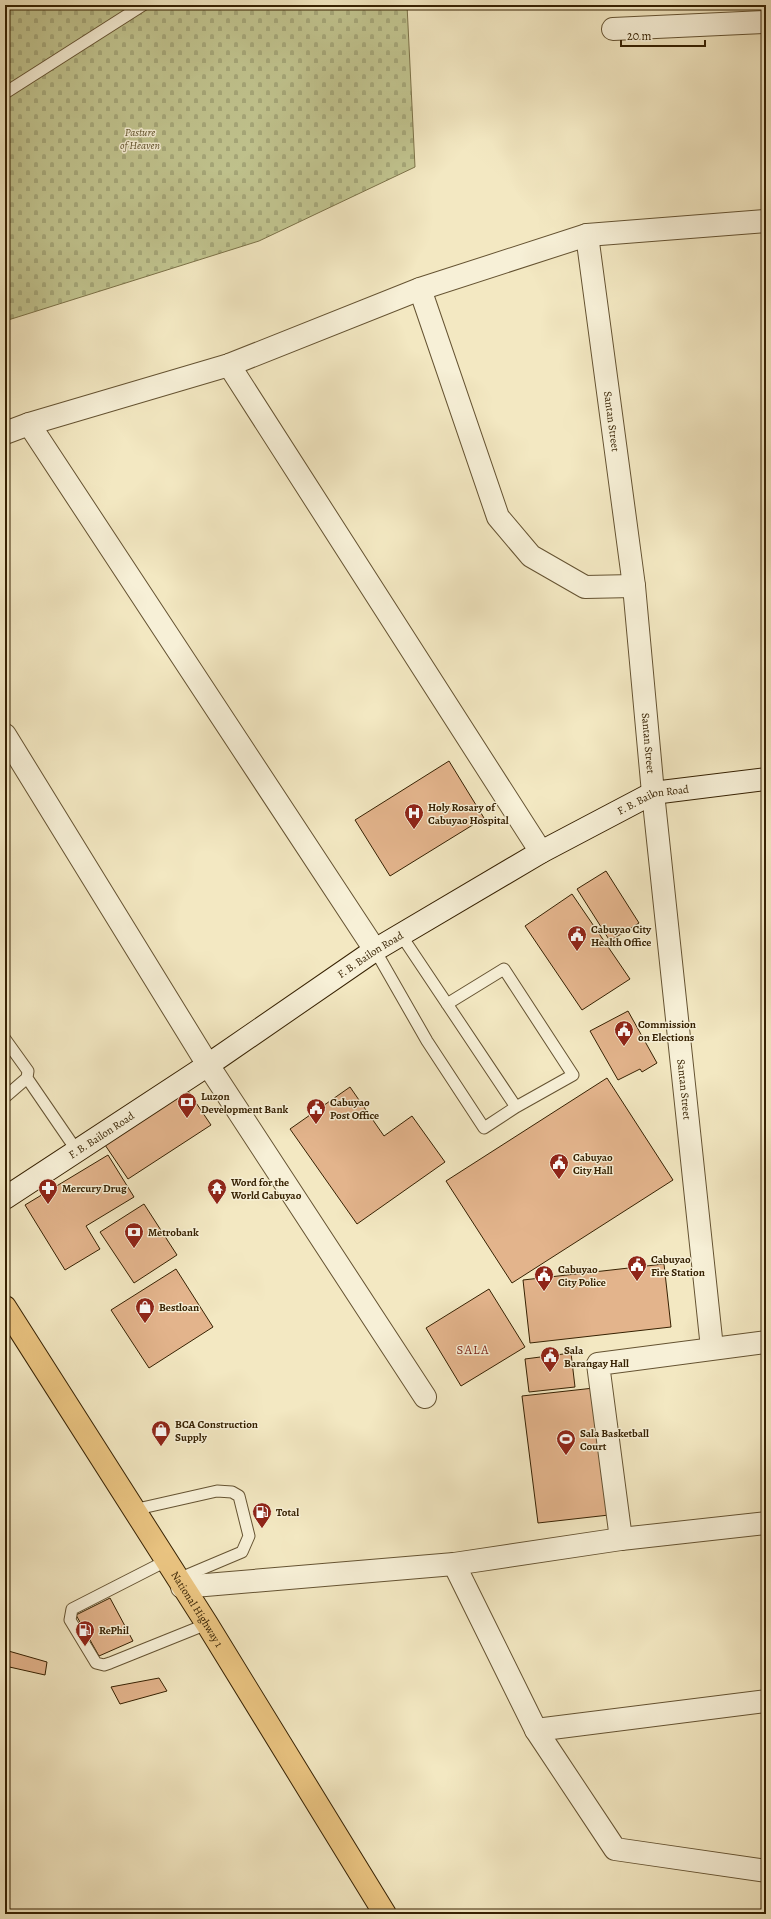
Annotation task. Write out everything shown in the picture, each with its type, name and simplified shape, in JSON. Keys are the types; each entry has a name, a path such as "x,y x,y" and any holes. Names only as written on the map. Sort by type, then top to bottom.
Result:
{"highway":[{"name":"National Highway 1","path":"5,1307 207,1624 385,1914"}],"street":[{"path":"613,29 766,22"},
{"path":"5,433 29,424 229,365 420,289 587,235 766,221"},
{"name":"Santan Street","path":"587,235 634,586 653,793 712,1348"},
{"path":"420,289 498,517 531,556 585,586 634,586"},
{"path":"229,365 541,852"},
{"path":"29,424 375,950"},
{"path":"5,735 208,1065 425,1397"},
{"name":"F. B. Bailon Road","path":"5,1198 208,1065 375,950 541,852 653,793 766,779"},
{"path":"621,1539 598,1364 766,1342"},
{"path":"180,1583 454,1564 621,1539 766,1523"},
{"path":"454,1564 536,1730 615,1849 766,1871"},
{"path":"536,1730 766,1701"}],"lane":[{"path":"5,93 143,5"},
{"path":"401,935 516,1107"},
{"path":"375,950 427,1041 484,1128 516,1107 573,1075 504,969 447,1004"},
{"path":"5,1039 28,1071 28,1078 77,1150"},
{"path":"5,1097 28,1078"},
{"path":"133,1510 218,1491 232,1492 239,1496 249,1536 242,1552 180,1583"},
{"path":"166,1561 72,1609 70,1620 96,1663 104,1665 110,1663 207,1624"}],"green space":[{"name":"Pasture of Heaven","path":"5,5 407,5 415,167 259,241 5,321"}],"building":[{"path":"449,761 484,818 390,876 355,820"},
{"path":"606,871 639,923 610,941 577,889"},
{"name":"Cabuyao City Health Office","path":"572,894 630,979 582,1010 525,926"},
{"name":"Commission on Elections","path":"628,1011 657,1063 642,1072 640,1069 618,1080 590,1031"},
{"name":"Cabuyao City Hall","path":"607,1078 673,1180 512,1283 446,1181"},
{"path":"350,1087 384,1136 412,1116 445,1162 357,1224 290,1129"},
{"path":"186,1088 211,1125 128,1179 103,1142"},
{"path":"108,1155 134,1197 86,1226 100,1249 65,1270 25,1205"},
{"path":"144,1204 177,1255 134,1283 100,1232"},
{"path":"664,1264 671,1327 530,1343 523,1280"},
{"path":"176,1269 213,1327 149,1368 111,1310"},
{"path":"489,1289 525,1347 461,1386 426,1328"},
{"name":"Sala Barangay Hall","path":"571,1353 575,1387 529,1392 525,1359"},
{"name":"Sala Basketball Court","path":"594,1388 609,1515 538,1523 522,1396"},
{"path":"110,1598 133,1641 99,1656 76,1615"},
{"path":"5,1650 47,1662 45,1675 5,1666"},
{"path":"159,1678 167,1691 120,1704 111,1687"}],"place":[{"name":"Holy Rosary of Cabuyao Hospital","path":"414,830"},
{"name":"Cabuyao City Health Office","path":"577,952"},
{"name":"Commission on Elections","path":"624,1047"},
{"name":"Luzon Development Bank","path":"187,1119"},
{"name":"Cabuyao Post Office","path":"316,1125"},
{"name":"Cabuyao City Hall","path":"559,1180"},
{"name":"Mercury Drug","path":"48,1205"},
{"name":"Word for the World Cabuyao","path":"217,1205"},
{"name":"Metrobank","path":"134,1249"},
{"name":"Cabuyao Fire Station","path":"637,1282"},
{"name":"Cabuyao City Police","path":"544,1292"},
{"name":"Bestloan","path":"145,1324"},
{"name":"Sala Barangay Hall","path":"550,1373"},
{"name":"BCA Construction Supply","path":"161,1447"},
{"name":"Sala Basketball Court","path":"566,1456"},
{"name":"Total","path":"262,1529"},
{"name":"RePhil","path":"85,1647"}],"district":[{"name":"SALA","path":"473,1349"}]}
